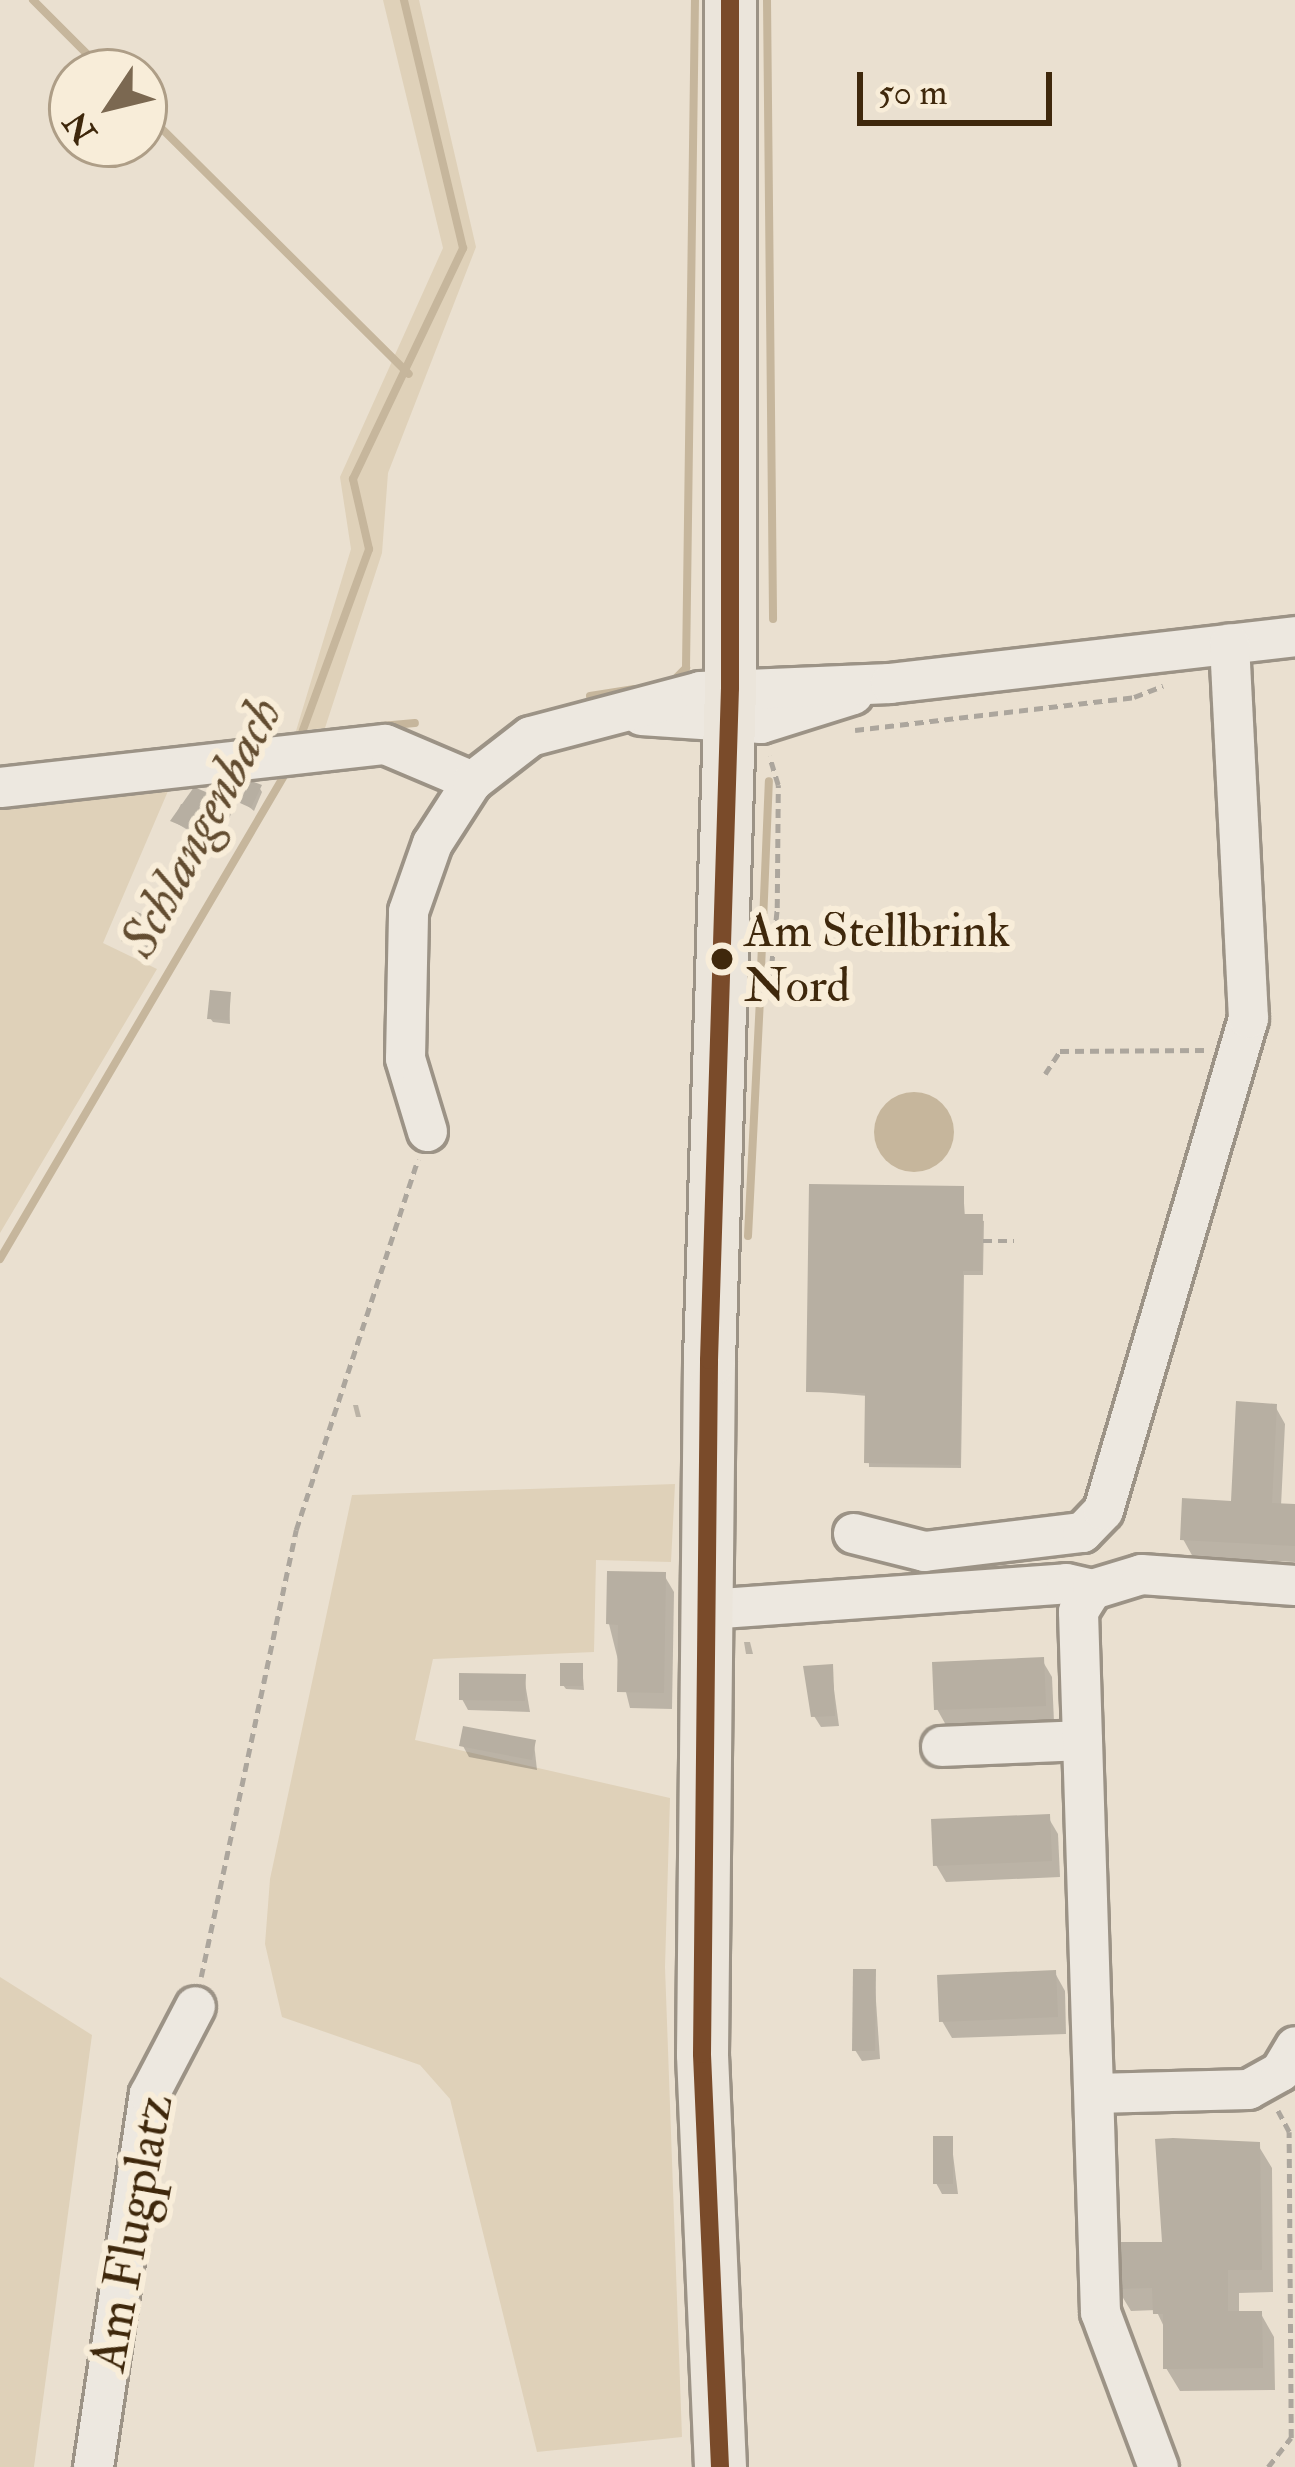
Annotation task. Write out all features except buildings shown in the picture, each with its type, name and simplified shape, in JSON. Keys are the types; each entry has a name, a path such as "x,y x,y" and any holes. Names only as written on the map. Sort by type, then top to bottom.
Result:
{"main road":[{"path":"720,2467 703,2076 707,1609 721,979 739,722 730,0"}],"street":[{"path":"428,1131 405,1058 408,911 432,843 472,781 530,736 617,713 761,723 890,682 1295,637"},
{"path":"854,1533 924,1551 1082,1532 1103,1510 1228,1043 1248,1018 1229,643"},
{"path":"0,787 385,744 472,781"},
{"path":"707,1609 1066,1583 1092,1589 1141,1574 1295,1585"},
{"path":"1092,1589 1078,1611 1100,2312 1158,2467"},
{"path":"941,1747 1082,1740"},
{"name":"Am Flugplatz","path":"93,2467 149,2094 195,2006"},
{"path":"1094,2092 1248,2090 1280,2072 1295,2046"}],"path":[{"path":"834,732 1134,698 1171,682"},
{"path":"721,979 770,980 778,785 766,747 739,722"},
{"path":"1045,1074 1060,1052 1199,1053 1228,1043"},
{"path":"195,2006 296,1530 428,1131"},
{"path":"983,1241 1014,1241"},
{"path":"1263,2081 1289,2132 1291,2438 1268,2467"}],"shaded area":[{"path":"383,0 419,0 476,247 388,473 382,553 325,728 296,731 351,549 340,477 443,248"},
{"path":"171,784 103,943 157,969 0,1233 0,803"},
{"path":"914,1092 942,1104 954,1132 942,1160 914,1172 886,1160 874,1132 886,1104"},
{"path":"675,1484 671,1562 596,1560 594,1652 433,1659 415,1740 670,1798 665,1967 682,2437 537,2452 450,2099 420,2065 282,2017 265,1944 270,1879 352,1495"},
{"path":"0,1977 92,2035 34,2467 0,2467"}],"waterway":[{"path":"33,0 81,48"},
{"name":"Schlangenbach","path":"300,738 369,549 353,479 463,248 404,0"},
{"path":"672,682 686,668 695,0"},
{"path":"767,0 773,619"},
{"path":"168,135 409,374"},
{"path":"590,696 634,689"},
{"path":"381,726 415,723"},
{"name":"Schlangenbach","path":"0,1259 288,769"},
{"path":"761,969 769,781"},
{"path":"748,1236 760,998"}],"transit line":[{"path":"720,2467 702,2054 709,1360 730,688 730,0"}],"place":[{"name":"Am Stellbrink Nord","path":"722,959"}]}
